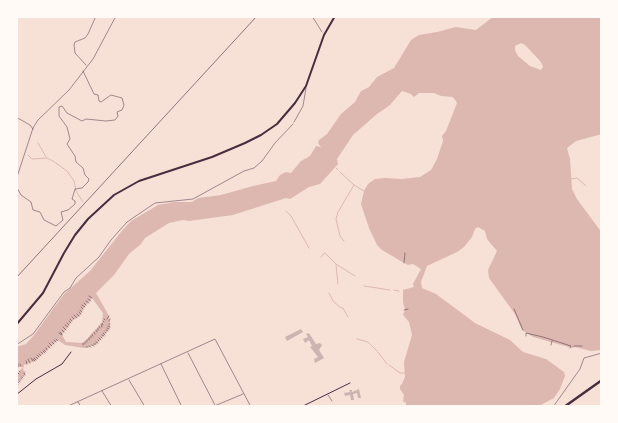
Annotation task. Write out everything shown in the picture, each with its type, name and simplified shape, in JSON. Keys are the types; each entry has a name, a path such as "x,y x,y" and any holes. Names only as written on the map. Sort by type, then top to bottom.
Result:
{"main road":[{"path":"564,407 602,380"}],"street":[{"path":"16,325 43,293 75,235 88,219 109,199 139,181 212,156 261,135 277,124 299,98 306,86 324,35 335,16"},
{"path":"16,394 36,379 62,364 72,352"},
{"path":"301,407 350,383"}],"lane":[{"path":"294,122 300,114 305,101 306,86"},
{"path":"66,407 215,339 251,407"},
{"path":"187,352 216,406"},
{"path":"161,364 182,407"},
{"path":"128,379 145,407"},
{"path":"102,391 112,407"},
{"path":"212,407 244,393"},
{"path":"327,394 332,401"},
{"path":"78,402 81,407"}],"path":[{"path":"87,66 75,53 74,45 75,42 85,38 96,16"},
{"path":"16,180 38,120 69,90 93,58 116,16"},
{"path":"312,16 324,35"},
{"path":"16,186 21,195 31,202 33,210 40,212 44,220 56,226 63,220 61,212 68,210 75,204 76,201 72,199 76,189 82,188 88,182 89,179 84,175 83,168 76,162 75,156 67,144 70,139 67,127 58,116 59,106 61,105 67,113 82,121 86,119 106,121 115,120 118,112 122,110 124,105 122,98 111,95 101,102 99,101 98,95 94,94 83,71"},
{"path":"16,117 30,125 33,130"},
{"path":"16,345 33,334 64,292 99,257 127,222 156,203 193,199 205,191 254,168 294,122"},
{"path":"404,263 405,252"},
{"path":"404,310 408,308"},
{"path":"515,311 518,308"},
{"path":"515,311 523,328"},
{"path":"520,324 524,323"},
{"path":"87,341 102,324 104,325"},
{"path":"520,330 525,326"},
{"path":"63,327 66,330"},
{"path":"526,336 526,333 532,334 571,346"},
{"path":"551,345 554,338"},
{"path":"570,348 572,343"},
{"path":"574,346 582,346"},
{"path":"553,407 560,401 580,369 584,358 602,353"},
{"path":"28,359 30,363"}],"shaded area":[{"path":"494,16 602,16 602,134 576,141 567,148 570,159 572,189 577,199 602,233 602,350 591,351 572,348 533,337 522,330 515,314 489,278 488,270 497,251 487,239 485,231 478,227 464,247 427,266 421,282 422,288 436,294 475,323 510,340 523,352 546,359 564,372 565,376 560,389 554,398 537,407 406,407 406,403 403,401 404,395 400,386 405,377 404,362 412,335 409,322 403,315 405,310 403,290 414,287 413,284 421,269 413,264 408,265 377,245 361,204 364,191 368,184 375,179 420,177 431,170 443,141 442,136 446,131 457,103 453,97 434,93 419,93 414,97 402,91 390,105 353,135 337,159 338,164 320,184 309,187 290,199 286,198 233,215 169,223 145,238 96,293 109,316 110,328 102,338 95,345 84,348 65,345 58,340 35,361 24,365 23,370 26,372 16,385 16,375 23,367 16,367 16,347 26,344 64,294 90,271 131,221 158,205 174,202 192,202 198,198 221,195 276,181 280,175 286,172 291,173 301,161 310,156 316,146 321,147 318,143 319,140 327,134 341,114 355,102 361,91 369,87 377,77 394,68 411,40 419,35 456,27 476,30","holes":["521,43 541,62 543,67 541,70 530,66 518,56 515,46","92,298 103,313 102,323 83,343 66,342 62,335 73,320 80,316"]}],"building":[{"path":"301,329 303,332 287,341 285,337"},
{"path":"309,333 316,344 320,343 322,345 319,350 324,358 315,363 314,359 318,357 310,347 312,346 309,340 305,343 303,339 308,337 306,334"},
{"path":"359,389 361,398 358,398 357,393 353,394 354,400 351,400 350,395 345,396 344,393 350,392 349,390 352,390 352,392"}],"waterway":[{"path":"38,143 46,157"},
{"path":"28,155 32,159 47,158 67,171 74,181 76,191 83,202"},
{"path":"340,172 354,185 364,191"},
{"path":"571,179 577,178 586,186"},
{"path":"344,241 340,236 336,219 338,212 354,185"},
{"path":"286,211 291,216 309,248"},
{"path":"321,257 325,253 336,264 355,276"},
{"path":"336,265 338,284"},
{"path":"364,286 390,290"},
{"path":"394,290 399,291"},
{"path":"329,293 333,301 343,308 348,317"},
{"path":"357,339 368,342 377,351"},
{"path":"378,352 387,364"},
{"path":"389,365 400,373 405,373"}],"railway":[{"path":"16,278 257,16"}]}
